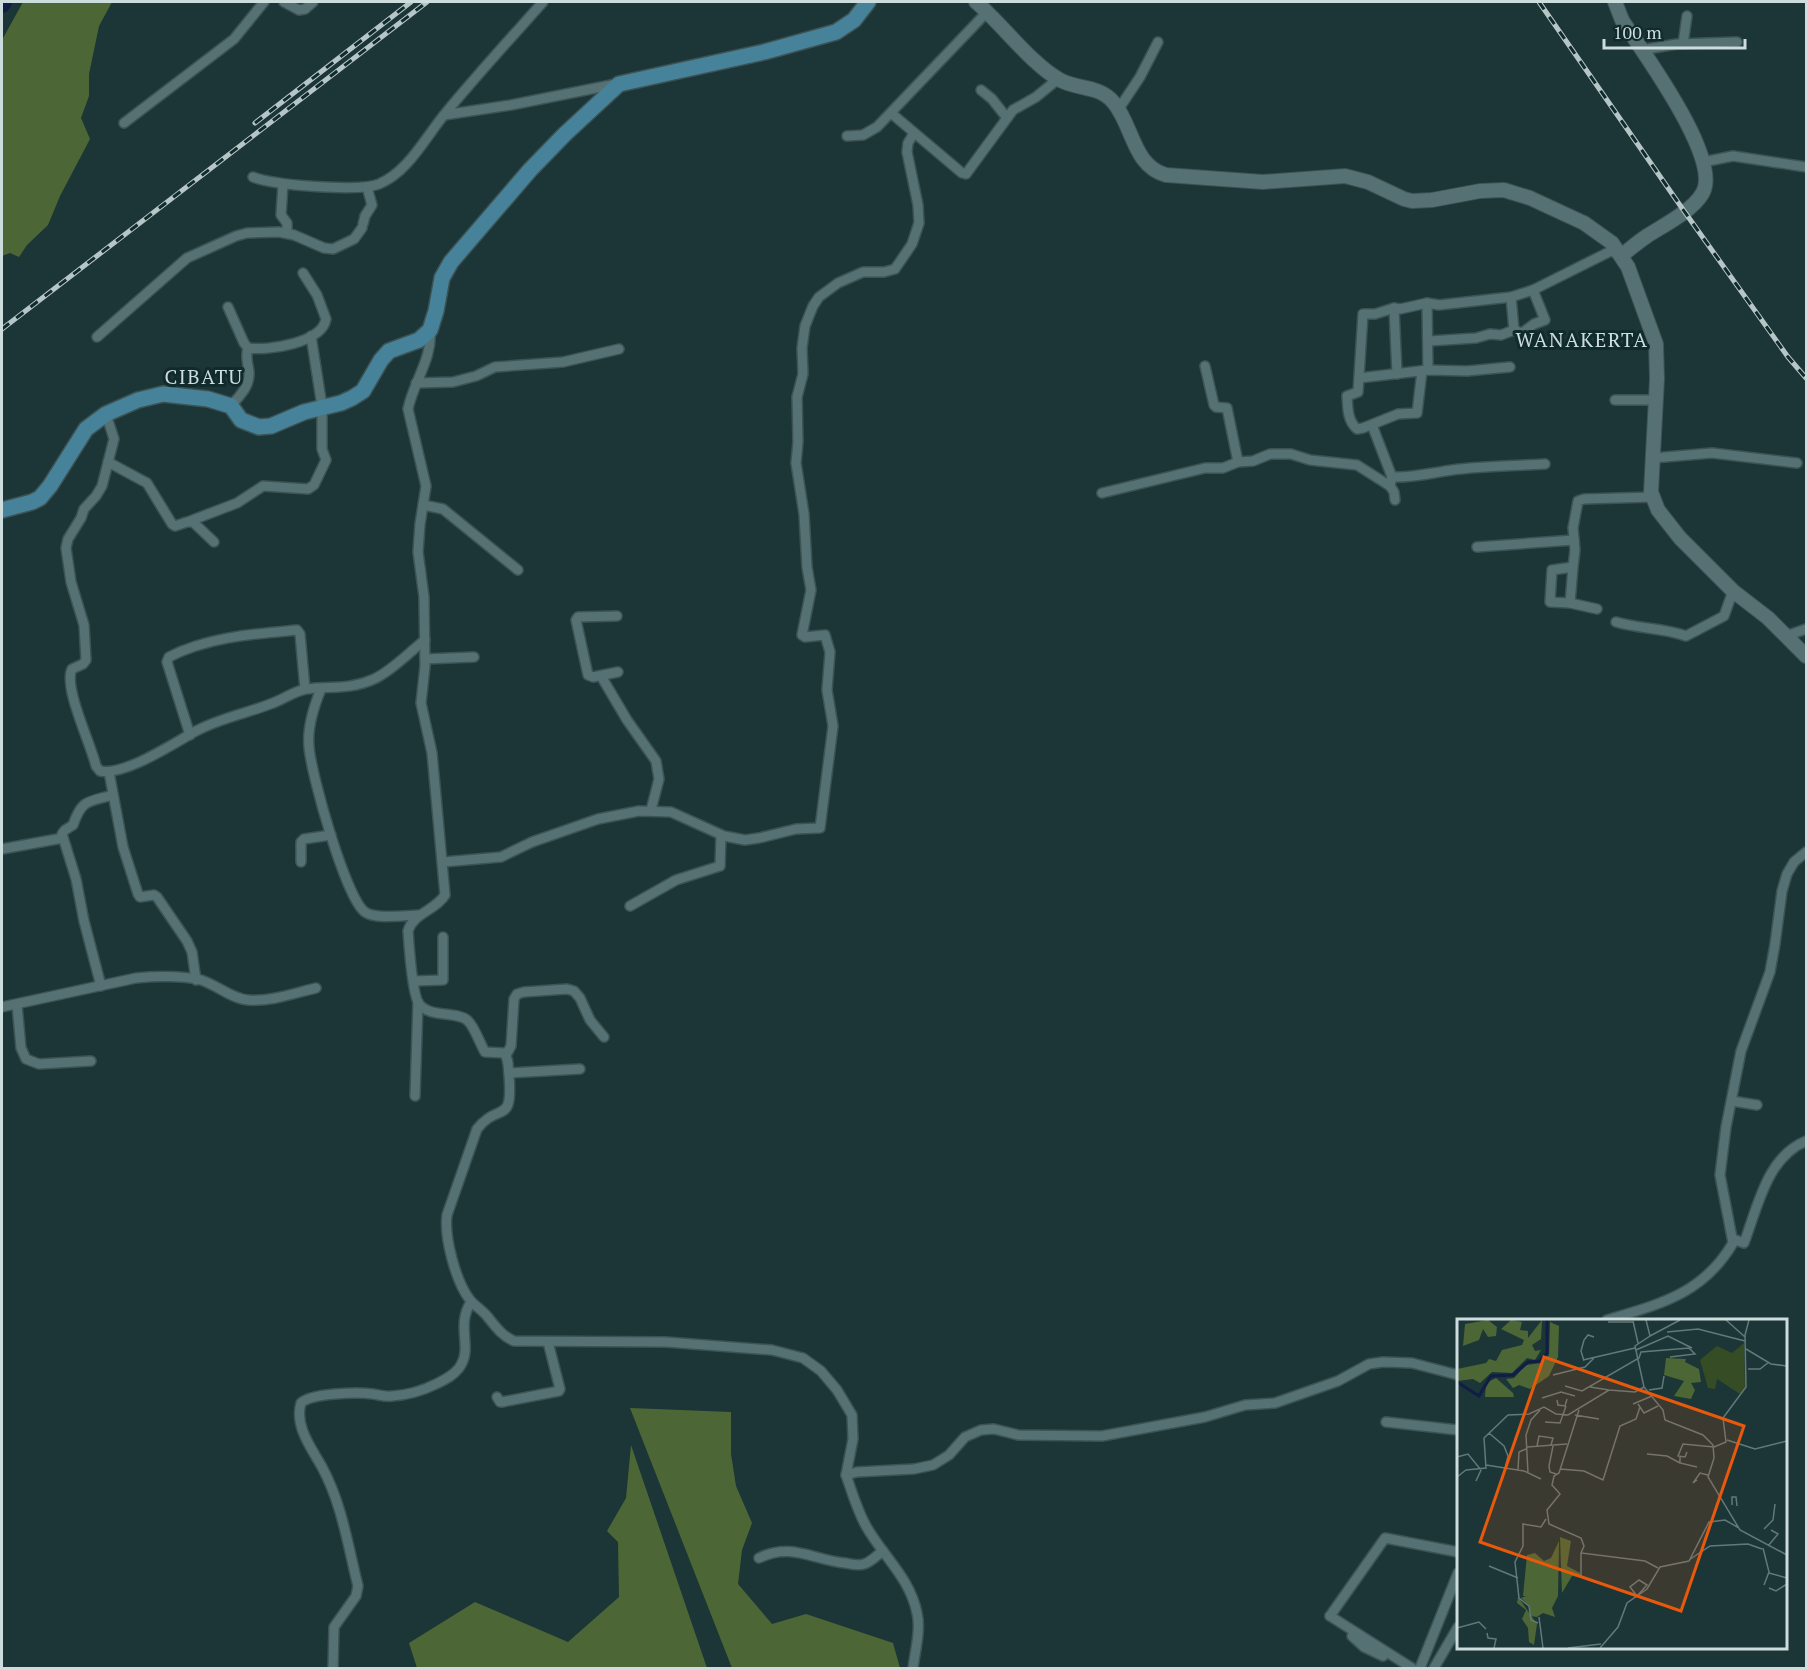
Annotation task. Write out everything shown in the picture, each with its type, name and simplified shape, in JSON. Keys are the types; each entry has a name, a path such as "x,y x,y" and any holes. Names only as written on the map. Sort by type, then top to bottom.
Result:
{"main road":[{"path":"2,510 40,498 86,429 106,414 138,400 163,394 208,399 231,406 241,420 259,427 270,426 322,406 341,403 352,398 363,391 381,360 389,351 419,340 430,330 442,278 451,262 530,170 619,84 764,52 836,32 854,20 868,2"},
{"path":"976,2 1043,68 1058,79 1069,85 1098,91 1114,102 1141,156 1155,172 1263,182 1345,176 1368,182 1412,201 1432,200 1480,190 1504,190 1530,198 1584,223 1612,243 1622,255 1656,344 1656,400 1651,480 1653,497 1658,510 1680,538 1733,591 1768,618 1806,656"},
{"path":"1615,2 1622,20 1685,119 1703,162 1707,180 1699,199 1622,255"}],"street":[{"path":"124,123 229,44 264,2"},
{"path":"284,2 299,10 305,9 313,2"},
{"path":"253,177 265,182 283,184 367,187 380,183 402,168 444,115 543,2"},
{"path":"847,136 854,137 869,132 891,113 987,11"},
{"path":"1683,44 1687,16"},
{"path":"1118,110 1140,78 1158,42"},
{"path":"1641,50 1683,44 1737,42"},
{"path":"891,113 966,174 1018,106 1035,97 1058,79"},
{"path":"444,115 511,105 619,84"},
{"path":"981,90 992,99 1007,118"},
{"path":"443,862 501,857 532,842 598,819 627,812 651,810 671,812 721,835 751,839 796,829 816,830 820,828 833,726 827,690 831,657 825,635 805,637 802,634 811,590 807,567 804,514 796,463 797,397 804,370 802,348 808,315 819,297 838,283 856,274 869,270 884,272 895,269 912,244 919,215 907,148 914,133"},
{"path":"1703,162 1734,156 1806,167"},
{"path":"283,184 281,215 287,223 287,233"},
{"path":"97,337 187,258 247,233 287,233 324,248 333,249 354,239 372,205 367,187"},
{"path":"1427,303 1429,341 1417,413 1398,414 1357,429 1352,425 1348,414 1347,396 1358,392 1363,314 1375,314 1394,308 1400,309 1427,303 1439,304 1511,297 1533,290 1611,251 1622,255"},
{"path":"248,348 278,347 301,341 324,326 326,319 317,295 303,273"},
{"path":"1429,341 1476,338 1490,334 1501,335 1514,330 1522,333 1534,324 1545,320 1533,290"},
{"path":"1511,297 1514,330"},
{"path":"228,307 248,348"},
{"path":"1394,308 1398,374"},
{"path":"415,1096 418,1002 408,931 410,923 439,903 445,895 432,753 421,703 425,640 424,597 418,552 426,486 408,409 430,344 430,330"},
{"path":"108,462 151,487 172,524 180,525 237,503 263,486 312,488 326,460 322,449 322,406 311,336"},
{"path":"231,406 248,383 249,370 246,355 248,348"},
{"path":"416,383 453,382 476,376 495,367 563,362 619,349"},
{"path":"1205,366 1214,405 1227,408 1238,462"},
{"path":"1359,378 1425,370 1467,371 1510,367"},
{"path":"1615,400 1656,400"},
{"path":"106,414 114,439 108,462 99,491 84,509 68,539 66,548 71,582 84,625 86,643 85,663 70,672 72,695 96,766 100,771 109,772 166,750 190,735 241,713 289,697 305,688 352,686 376,678 425,640"},
{"path":"1372,425 1395,500"},
{"path":"1653,458 1712,453 1797,463"},
{"path":"1102,493 1206,468 1223,468 1238,462 1253,461 1270,454 1292,454 1310,460 1357,465 1391,481 1412,475 1421,477 1452,470 1545,464"},
{"path":"1570,603 1575,550 1573,528 1578,501 1653,497"},
{"path":"423,505 443,509 518,570"},
{"path":"190,521 214,542"},
{"path":"1477,547 1574,540"},
{"path":"1573,567 1552,570 1550,602 1570,603 1597,609"},
{"path":"1616,622 1638,628 1669,630 1686,636 1724,616 1733,591"},
{"path":"617,616 576,619 588,675 592,677 618,672"},
{"path":"1786,636 1806,629"},
{"path":"190,735 167,662 169,657 182,651 209,642 297,630 300,634 305,688"},
{"path":"425,658 474,657"},
{"path":"600,676 656,761 659,779 651,810"},
{"path":"321,689 314,706 308,745 315,780 342,870 362,910 370,915 422,915"},
{"path":"109,772 123,847 138,894 140,897 153,895 158,897 187,941 192,952 196,980"},
{"path":"101,986 63,832 73,825 81,806 113,795"},
{"path":"301,862 301,842 304,839 331,835"},
{"path":"630,906 676,880 720,866 721,835"},
{"path":"2,849 63,838"},
{"path":"1737,1241 1720,1175 1724,1137 1741,1051 1770,972 1782,891 1787,874 1794,862 1806,852"},
{"path":"414,981 443,980 443,937"},
{"path":"2,1007 154,976 196,980 248,1000 278,997 316,988"},
{"path":"604,1036 590,1020 580,998 574,991 567,989 517,994 514,999 511,1046 506,1055 511,1095 509,1106 485,1121 477,1129 445,1224 456,1272 471,1302 507,1338 514,1341 666,1342 772,1350 803,1358 821,1371 837,1390 852,1415 853,1439 846,1475 857,1508 867,1527 902,1577 917,1613 913,1668"},
{"path":"418,1002 427,1010 465,1018 471,1024 485,1052 506,1055"},
{"path":"17,1005 21,1045 26,1059 39,1064 91,1061"},
{"path":"509,1073 580,1069"},
{"path":"1732,1101 1757,1105"},
{"path":"1737,1241 1744,1243 1776,1166 1788,1150 1806,1141"},
{"path":"1610,1319 1670,1300 1691,1288 1737,1241"},
{"path":"333,1668 334,1626 353,1601 358,1586 337,1499 306,1438 300,1413 301,1403 307,1398 373,1394 390,1396 419,1392 448,1378 458,1370 466,1354 463,1321 471,1302"},
{"path":"497,1397 502,1402 560,1391 548,1342"},
{"path":"846,1475 857,1472 914,1469 933,1465 949,1455 966,1437 981,1430 994,1429 1018,1434 1102,1436 1205,1417 1245,1405 1275,1402 1338,1381 1369,1364 1412,1363 1457,1375"},
{"path":"1386,1422 1457,1430"},
{"path":"1411,1668 1364,1647 1330,1616 1385,1538 1457,1552"},
{"path":"759,1558 773,1552 788,1551 857,1565 869,1562 883,1551"},
{"path":"1420,1668 1457,1576"},
{"path":"1434,1668 1457,1629"}],"green space":[{"path":"23,2 112,2 99,26 89,74 89,96 81,118 90,139 60,196 48,225 27,245 19,257 10,253 2,256 2,40"},
{"path":"630,1408 731,1412 731,1454 736,1486 752,1523 742,1550 738,1584 772,1624 806,1614 893,1643 900,1668 732,1668"},
{"path":"631,1445 707,1668 417,1668 409,1643 475,1602 568,1642 619,1597 618,1542 607,1531 626,1498"}],"railway":[{"path":"255,123 411,2"},
{"path":"2,329 427,2"},
{"path":"1539,2 1684,211 1788,357 1806,378"}],"district":[{"name":"WANAKERTA","path":"1582,339"},
{"name":"CIBATU","path":"204,376"}]}
